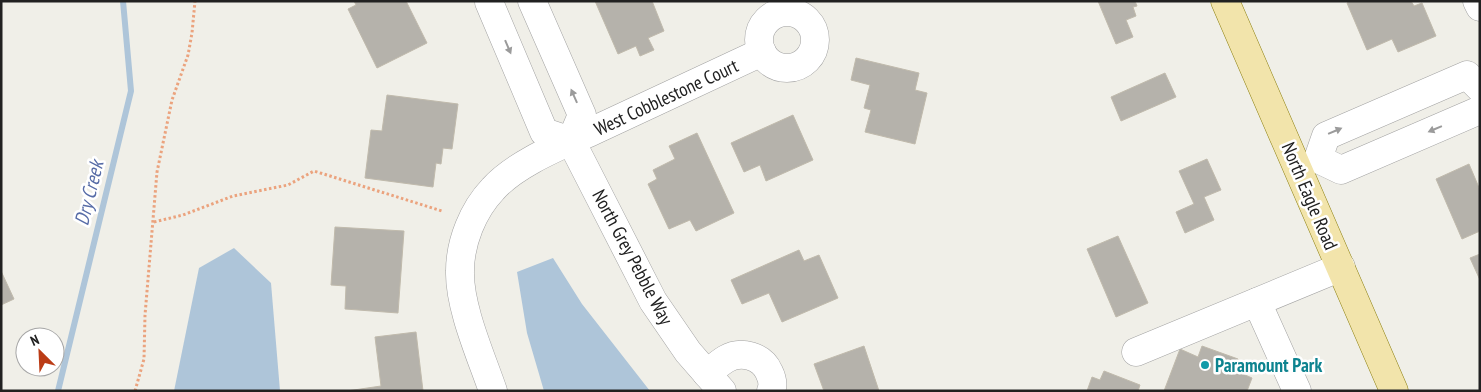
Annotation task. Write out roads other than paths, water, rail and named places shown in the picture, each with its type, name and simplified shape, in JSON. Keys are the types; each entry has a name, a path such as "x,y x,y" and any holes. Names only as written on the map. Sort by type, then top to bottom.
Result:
{"main road":[{"name":"North Eagle Road","path":"1225,1 1308,163 1341,267 1394,391"}],"street":[{"path":"492,2 544,132 571,141 582,115 532,1"},
{"path":"1478,1 1480,7"},
{"name":"West Cobblestone Court","path":"493,391 462,298 460,270 464,240 476,212 493,189 513,171 571,141 762,52"},
{"path":"1480,88 1467,75 1326,136 1308,163 1340,170 1480,110"},
{"name":"North Grey Pebble Way","path":"571,141 653,301 688,352 714,382"},
{"path":"1136,352 1341,267"},
{"path":"1257,302 1297,391"},
{"path":"714,382 727,358 739,355 750,356 762,360 767,368 772,378 773,387 771,391"}],"water":[{"path":"234,248 271,283 280,391 174,391 199,268"},
{"path":"553,258 582,304 650,391 544,391 527,333 517,272"}],"waterway":[{"name":"Dry Creek","path":"58,391 131,91 123,1"}],"place":[{"name":"Paramount Park","path":"1205,365"}]}
